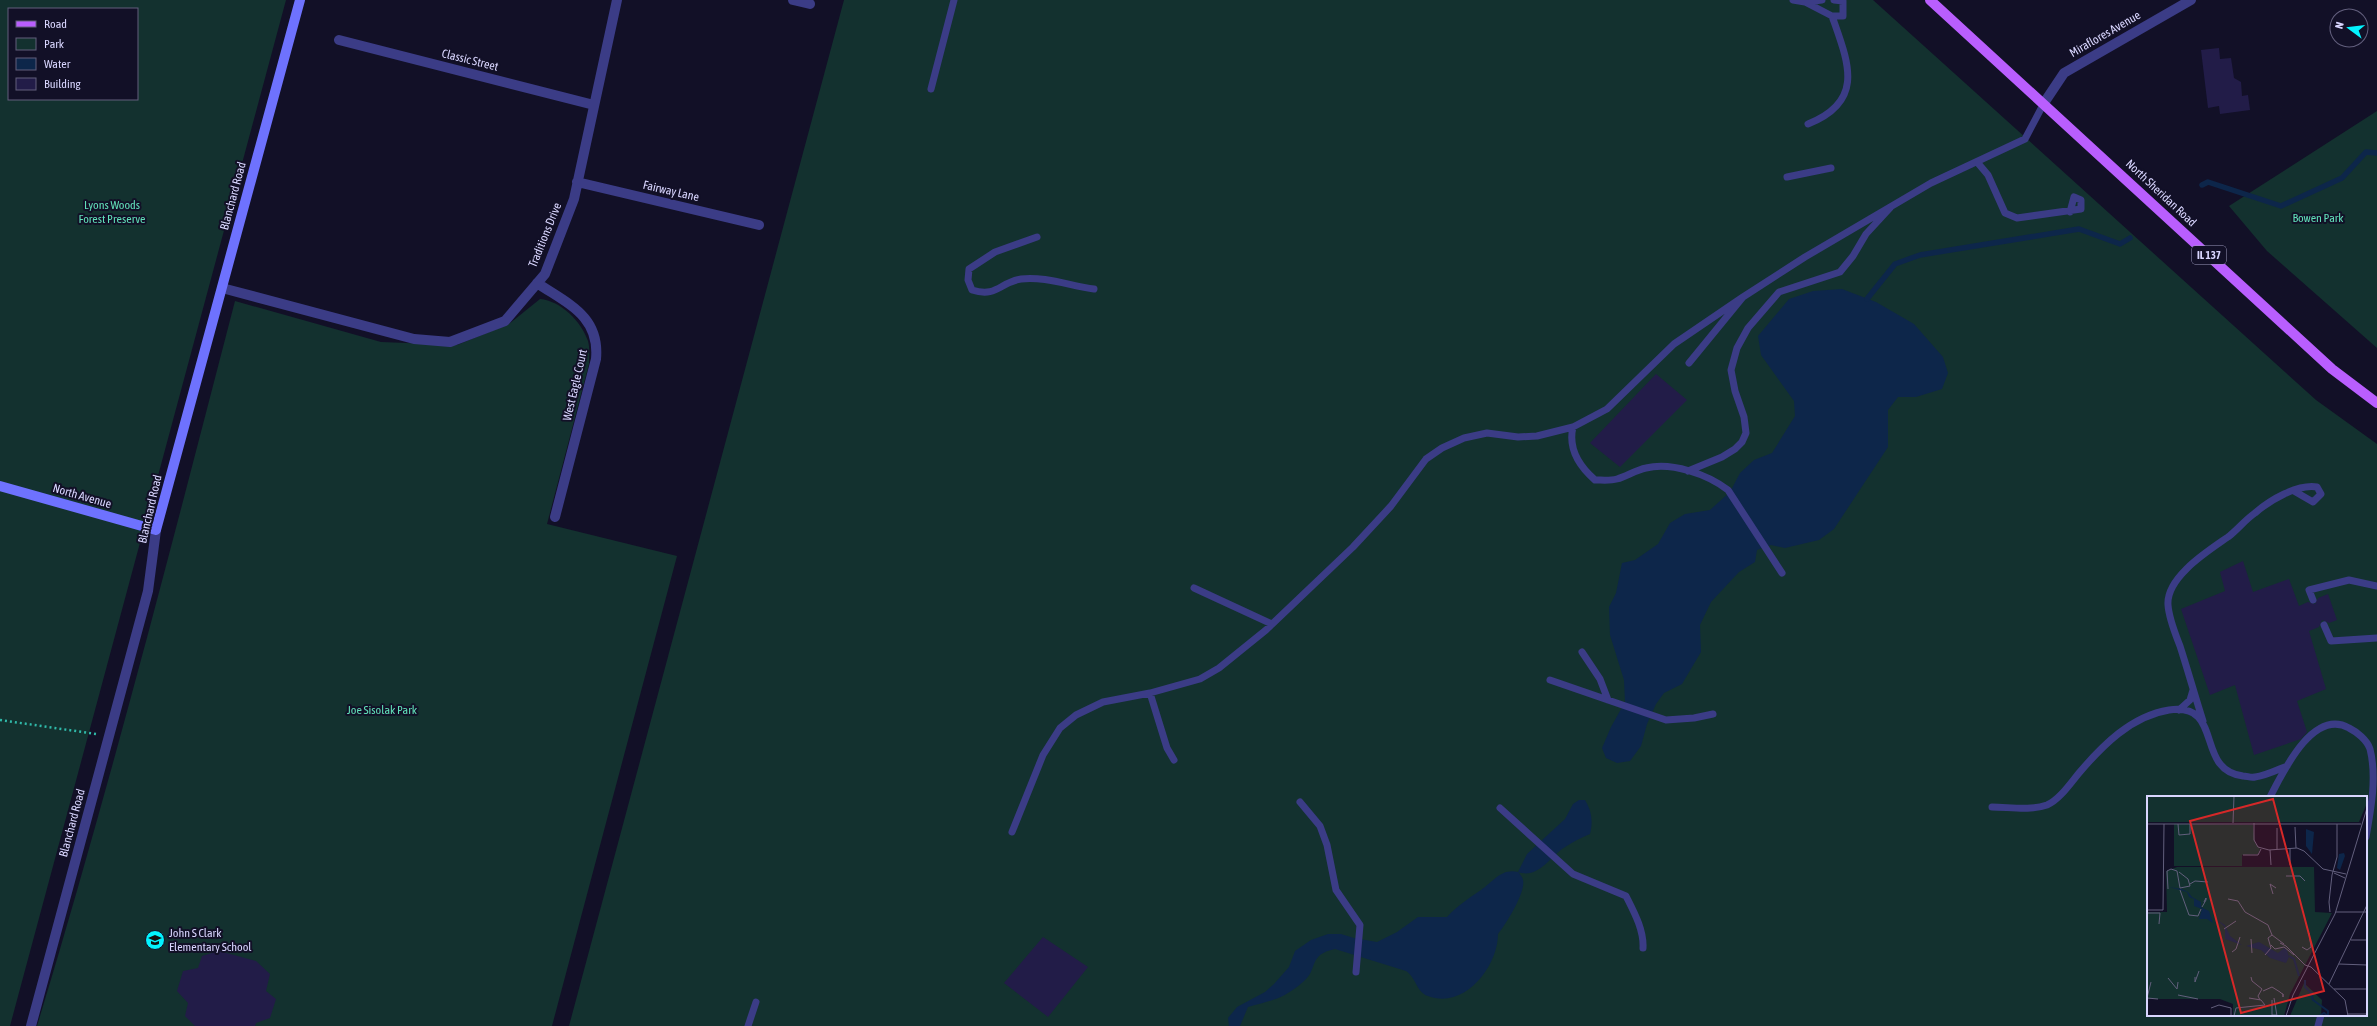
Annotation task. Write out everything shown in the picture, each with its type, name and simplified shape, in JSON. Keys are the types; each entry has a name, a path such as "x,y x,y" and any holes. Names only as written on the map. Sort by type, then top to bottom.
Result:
{"main road":[{"name":"North Sheridan Road","path":"1930,0 2044,103 2332,369 2377,403"}],"street":[{"name":"Blanchard Road","path":"31,1026 148,591 156,530 300,0"},
{"name":"Traditions Drive","path":"222,288 414,339 450,342 505,321 545,274 574,199 617,0"},
{"path":"793,0 810,4"},
{"name":"Miraflores Avenue","path":"2044,103 2064,73 2191,0"},
{"name":"Classic Street","path":"339,40 594,105"},
{"name":"Fairway Lane","path":"577,182 759,225"},
{"name":"West Eagle Court","path":"537,283 583,314 594,331 597,346 596,359 555,517"},
{"name":"North Avenue","path":"0,486 156,530"}],"lane":[{"path":"931,89 954,0"},
{"path":"1793,0 1805,2 1822,0"},
{"path":"1805,2 1832,16 1843,16 1843,1 1834,0"},
{"path":"1808,124 1824,117 1844,98 1846,90 1849,74 1842,45 1832,16"},
{"path":"1012,832 1043,755 1060,728 1076,715 1103,702 1150,693 1200,679 1240,652 1272,624 1353,547 1391,506 1426,459 1442,448 1464,438 1488,433 1531,436 1573,426 1607,409 1674,344 1743,297 1805,257 1931,183 2025,138 2044,103"},
{"path":"1976,162 1988,175 2005,213 2017,218 2070,212"},
{"path":"1787,177 1831,168"},
{"path":"1688,471 1722,457 1735,449 1742,442 1746,433 1744,417 1736,391 1732,370 1737,348 1748,328 1778,292 1840,272 1853,256 1866,234 1891,206"},
{"path":"1037,237 995,252 969,269 968,280 972,290 985,294 1020,279 1036,279 1094,289"},
{"path":"1689,363 1743,297"},
{"path":"1573,426 1571,436 1574,453 1582,468 1595,480 1615,480 1645,468 1664,465 1688,471 1720,484 1728,490 1782,573"},
{"path":"2287,766 2255,777 2231,774 2219,765 2203,721 2168,604 2170,592 2197,558 2229,537 2255,512 2294,491"},
{"path":"2313,600 2309,590 2349,580 2377,586"},
{"path":"1194,588 1272,624"},
{"path":"2324,625 2331,641 2377,638"},
{"path":"1582,652 1600,679 1608,700"},
{"path":"1550,680 1666,720 1694,718 1713,714"},
{"path":"2179,710 2190,700 2194,690"},
{"path":"1150,693 1167,748 1174,760"},
{"path":"1992,807 2031,808 2048,805 2064,791 2099,751 2123,729 2148,717 2168,710 2189,710 2203,721"},
{"path":"2271,796 2292,757 2306,741 2324,725 2342,724 2357,732 2370,747 2374,769 2367,828"},
{"path":"1300,802 1320,826 1327,845 1336,890 1360,925 1356,972"},
{"path":"1500,808 1573,874 1626,896 1636,916 1643,948"},
{"path":"748,1026 756,1002"},
{"path":"2318,1026 2321,1016"}],"path":[{"path":"0,720 109,736"}],"green space":[{"name":"Lyons Woods Forest Preserve","path":"0,0 286,0 10,1026 0,1026"},
{"path":"844,0 1873,0 2316,400 2377,444 2377,1026 569,1026"},
{"name":"Bowen Park","path":"2377,111 2377,348 2267,251 2229,206"},
{"name":"Joe Sisolak Park","path":"540,299 563,308 575,319 585,334 588,341 589,350 589,364 547,524 677,556 552,1026 37,1026 115,755 235,301 381,342 457,345 509,324"}],"water":[{"path":"1842,289 1876,302 1914,324 1943,357 1948,373 1942,389 1916,397 1898,397 1888,410 1888,447 1834,529 1819,540 1785,548 1771,545 1757,550 1755,562 1739,572 1711,602 1700,625 1701,652 1682,684 1664,693 1656,704 1647,724 1641,746 1630,761 1617,763 1606,758 1602,748 1611,727 1625,702 1624,680 1610,635 1609,607 1616,593 1622,563 1635,560 1658,544 1670,523 1685,514 1710,510 1730,492 1740,473 1754,460 1772,453 1795,416 1794,401 1761,355 1758,336 1789,299 1813,291"},
{"path":"1579,800 1585,800 1591,817 1590,834 1562,849 1537,870 1531,873 1518,872 1527,854 1565,819 1573,804"},
{"path":"1512,871 1518,872 1523,880 1519,900 1498,934 1497,946 1486,971 1477,982 1466,991 1455,997 1442,999 1428,996 1418,988 1412,977 1406,971 1335,949 1320,955 1314,963 1308,977 1296,988 1277,999 1248,1007 1240,1026 1229,1026 1228,1018 1237,1007 1265,992 1274,984 1289,967 1295,951 1311,940 1328,934 1341,934 1377,942 1397,932 1418,917 1447,917 1498,876"}],"building":[{"path":"2219,48 2220,59 2231,58 2234,78 2241,82 2242,96 2248,95 2250,110 2220,114 2219,106 2208,108 2201,50"},
{"path":"1656,374 1687,400 1620,467 1590,443"},
{"path":"2243,561 2253,592 2289,579 2299,606 2308,602 2315,604 2318,598 2328,594 2337,620 2329,623 2322,620 2319,627 2309,631 2326,689 2297,701 2307,732 2301,739 2254,755 2235,685 2210,695 2181,609 2225,591 2220,572"},
{"path":"1043,937 1088,967 1048,1017 1004,983"},
{"path":"219,951 256,961 270,974 266,991 276,999 270,1018 256,1023 255,1026 195,1026 185,1016 188,1003 177,991 183,971 198,968 202,956"}],"waterway":[{"path":"2202,185 2208,182 2281,206 2342,178 2366,152 2377,153"},
{"path":"1867,299 1895,264 1920,255 2079,229 2120,244 2130,238"}],"place":[{"name":"John S Clark Elementary School","path":"155,940"}]}
